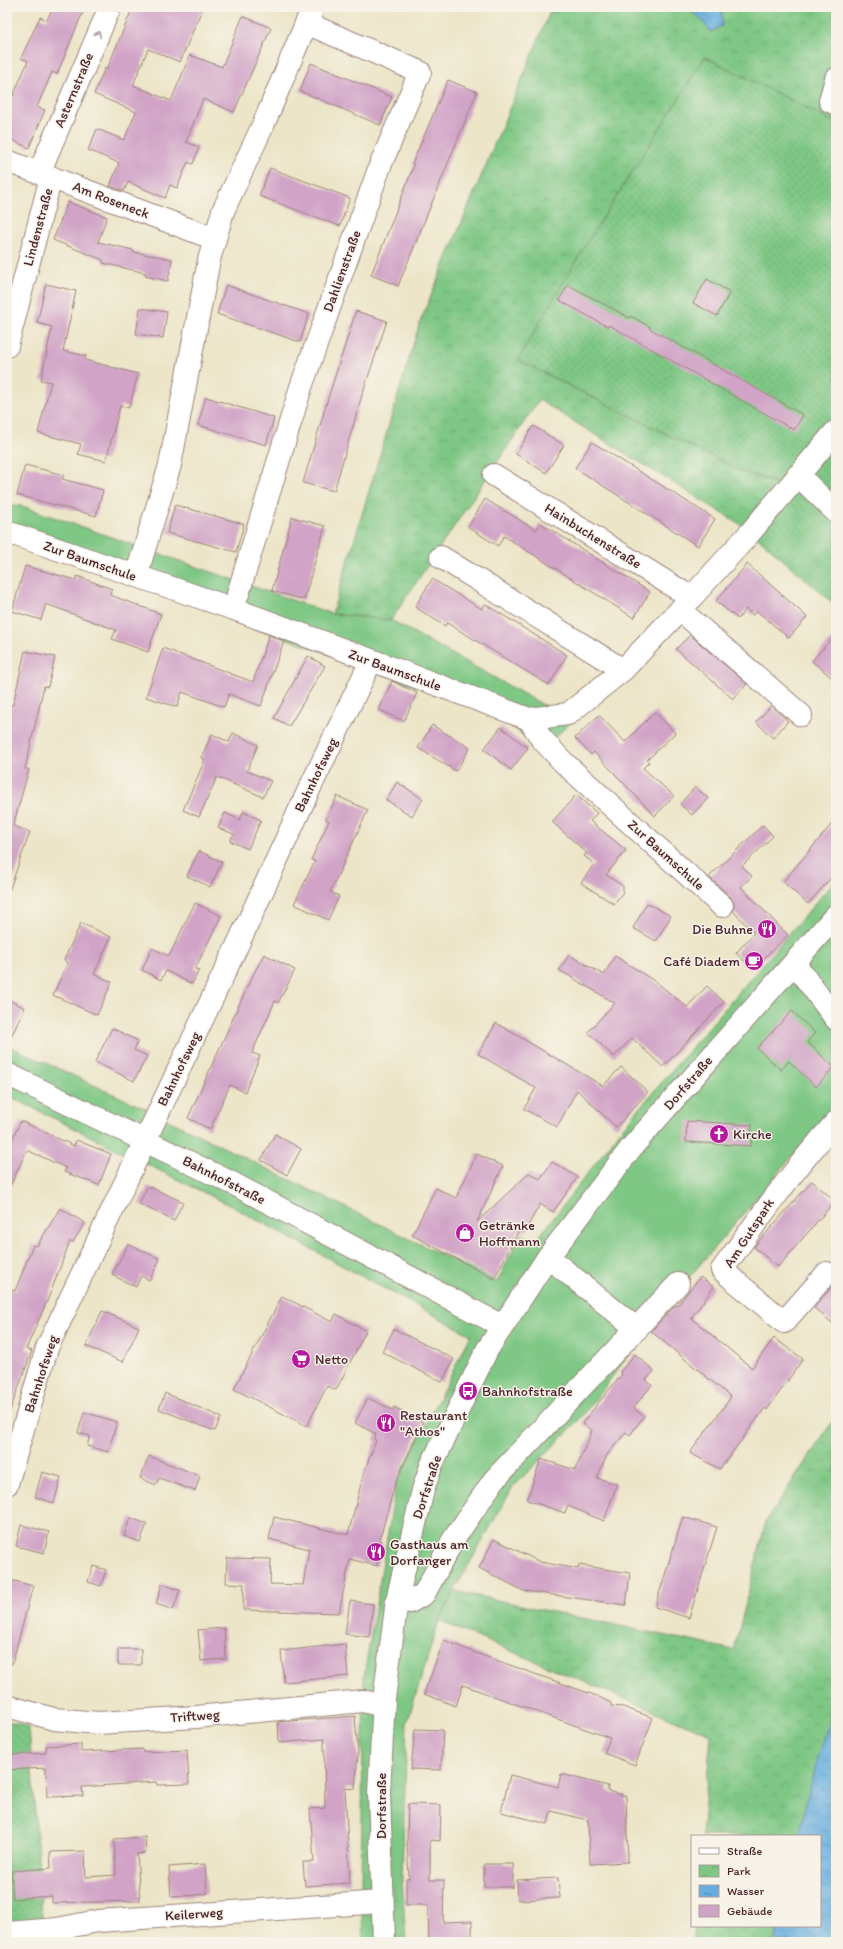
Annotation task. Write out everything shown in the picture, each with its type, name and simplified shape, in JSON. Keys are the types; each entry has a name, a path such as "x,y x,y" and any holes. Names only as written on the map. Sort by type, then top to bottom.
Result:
{"street":[{"name":"Asternstraße","path":"45,175 110,7"},
{"name":"Dahlienstraße","path":"136,576 170,466 208,260 223,211 264,123 309,15 420,72 380,166 301,387 238,594"},
{"path":"836,78 830,101 836,104"},
{"name":"Am Roseneck","path":"7,161 215,239"},
{"name":"Lindenstraße","path":"7,346 45,175"},
{"path":"529,719 568,714 623,670 686,604 835,432"},
{"path":"798,475 836,512"},
{"name":"Hainbuchenstraße","path":"494,476 686,604 801,715"},
{"name":"Zur Baumschule","path":"8,538 136,576 234,609 529,719 541,738 563,762 722,906"},
{"path":"441,557 623,670"},
{"name":"Bahnhofsweg","path":"7,1484 47,1348 371,661"},
{"name":"Dorfstraße","path":"384,1942 379,1793 383,1706 397,1600 423,1490 431,1466 487,1350 548,1257 627,1154 836,915"},
{"path":"794,963 836,1018"},
{"name":"Bahnhofstraße","path":"7,1074 239,1187 502,1326"},
{"name":"Am Gutspark","path":"827,1273 784,1322 722,1270 774,1196 802,1160 836,1122"},
{"path":"548,1257 637,1329"},
{"path":"397,1600 410,1602 424,1594 453,1540 494,1480 678,1284"},
{"name":"Triftweg","path":"7,1706 54,1719 98,1723 196,1717 363,1701 383,1706"},
{"name":"Keilerweg","path":"7,1933 57,1930 98,1921 382,1902"}],"green space":[{"path":"552,7 836,7 836,123 705,57 518,360 743,472 780,485 748,529 539,400 391,620 332,614 420,322"},
{"path":"705,57 836,123 836,606 748,529 780,484 743,472 518,360 580,254"},
{"path":"7,505 22,506 332,614 391,620 572,721 542,751 503,718 24,542 7,540"},
{"path":"836,879 836,1105 674,1295 581,1418 513,1487 454,1591 439,1621 407,1723 402,1877 406,1942 363,1942 361,1888 364,1676 396,1484 471,1335 231,1206 7,1095 7,1045 148,1110 497,1282 521,1234 536,1241 620,1131"},
{"path":"836,1416 836,1719 805,1835 702,1835 711,1735 439,1621 454,1591 734,1650 766,1521"},
{"path":"7,1721 29,1727 44,1942 7,1942"},
{"path":"694,1927 781,1927 776,1942 692,1942"}],"water":[{"path":"684,7 722,7 722,26 710,32 699,18"},
{"path":"836,1700 836,1942 775,1942 779,1927 821,1927 821,1835 799,1835 811,1781"}],"building":[{"path":"53,7 85,7 57,74 52,72 37,107 45,110 29,148 10,139 13,132 9,127 9,119 7,118 7,93 13,96 28,61 21,58 40,17 47,20"},
{"path":"133,7 203,7 180,62 148,49 133,85 171,101 190,55 222,67 243,16 271,28 234,112 203,99 186,142 199,147 193,164 188,162 177,188 170,185 165,198 128,182 124,191 110,186 119,163 88,150 97,129 124,140 136,112 94,94 105,68 107,69"},
{"path":"311,63 392,97 380,125 300,91"},
{"path":"448,80 477,92 398,286 371,275 414,165 412,164"},
{"path":"270,168 350,198 340,226 259,196"},
{"path":"68,202 107,217 98,242 133,250 133,252 172,259 168,281 145,276 146,273 103,263 103,260 53,240"},
{"path":"707,279 730,292 717,316 693,303"},
{"path":"46,284 76,291 63,351 86,356 85,360 138,374 129,408 120,406 106,461 78,454 81,444 38,433 51,382 41,380 52,327 37,323"},
{"path":"226,285 309,314 300,342 217,314"},
{"path":"568,285 630,318 631,316 650,327 649,328 803,415 794,430 609,325 608,327 559,300"},
{"path":"140,308 167,312 163,338 136,334"},
{"path":"356,311 387,321 362,395 334,491 303,483"},
{"path":"206,397 274,418 266,445 198,425"},
{"path":"533,426 564,445 546,473 516,454"},
{"path":"592,442 715,519 698,546 575,468"},
{"path":"25,465 64,475 62,479 103,490 96,516 17,495"},
{"path":"485,499 536,530 540,523 650,592 634,618 504,536 498,546 468,527"},
{"path":"175,505 244,524 236,552 167,533"},
{"path":"292,517 325,526 304,600 272,591"},
{"path":"747,564 807,617 789,638 757,611 753,615 746,609 738,619 716,601"},
{"path":"25,566 76,580 77,576 112,589 110,595 161,614 148,652 112,639 116,630 46,604 41,620 12,611"},
{"path":"432,579 482,609 485,604 567,655 549,685 447,623 445,626 415,607"},
{"path":"836,634 836,681 812,661"},
{"path":"269,635 284,641 261,706 229,694 224,707 182,692 177,707 146,697 163,648 253,682"},
{"path":"690,635 747,684 733,699 676,649"},
{"path":"25,651 55,657 48,687 44,686 25,769 29,769 13,826 30,832 9,891 7,891 7,717 10,705 13,705"},
{"path":"308,656 325,666 289,726 274,718"},
{"path":"392,681 417,693 404,721 379,710"},
{"path":"771,706 788,721 773,738 756,722"},
{"path":"655,712 675,733 647,760 649,762 643,768 674,796 655,816 594,752 591,755 575,738 599,715 625,742"},
{"path":"432,725 470,748 456,771 418,748"},
{"path":"501,727 528,748 511,770 484,749"},
{"path":"233,733 258,745 247,771 271,781 263,797 217,777 199,817 183,810 205,760 201,758 212,734 229,742"},
{"path":"397,782 423,799 412,816 386,800"},
{"path":"695,787 708,798 692,815 680,804"},
{"path":"576,795 597,813 590,821 626,850 606,875 623,886 623,892 614,904 581,883 594,864 584,856 587,853 552,822"},
{"path":"337,796 368,810 330,892 339,896 328,920 294,904 315,861 311,860 329,821 326,820"},
{"path":"243,812 261,820 248,849 230,841 234,834 218,828 225,813 240,820"},
{"path":"836,819 836,872 808,904 783,882"},
{"path":"763,825 773,836 742,866 752,876 741,887 788,935 753,969 736,953 754,933 733,911 734,903 731,897 709,877"},
{"path":"199,851 222,862 210,887 187,876"},
{"path":"195,903 221,916 195,969 199,970 192,984 166,971 161,980 142,970 152,948 169,956"},
{"path":"647,903 671,916 656,941 633,928"},
{"path":"81,923 111,937 94,974 112,982 97,1015 53,995 68,962 64,960"},
{"path":"264,954 295,970 278,1003 275,1001 252,1053 260,1056 245,1092 230,1085 210,1129 188,1118 249,983"},
{"path":"569,955 604,975 615,956 656,982 687,1007 707,986 724,1002 663,1067 632,1038 614,1057 588,1032 615,1003 559,970"},
{"path":"7,999 25,1008 7,1045"},
{"path":"792,1011 815,1033 807,1042 834,1067 816,1087 789,1061 781,1070 757,1048"},
{"path":"496,1023 603,1086 621,1067 648,1092 616,1127 577,1090 557,1127 524,1109 536,1088 478,1054"},
{"path":"112,1028 138,1041 134,1050 147,1056 134,1081 95,1062"},
{"path":"21,1121 74,1146 76,1140 111,1154 99,1185 64,1172 66,1168 27,1150 7,1193 7,1150"},
{"name":"Kirche","path":"687,1121 752,1125 751,1146 686,1142"},
{"path":"275,1134 301,1149 287,1175 261,1160"},
{"path":"477,1154 503,1166 477,1222 529,1173 540,1179 552,1162 578,1177 553,1212 540,1204 524,1233 519,1230 494,1279 412,1235 436,1188 456,1198"},
{"path":"812,1181 835,1201 778,1267 754,1247"},
{"path":"148,1186 183,1202 174,1221 139,1204"},
{"path":"60,1208 85,1223 73,1242 70,1241 50,1294 26,1349 32,1351 9,1413 7,1413 7,1287 15,1291 33,1245 37,1246"},
{"path":"128,1244 160,1259 150,1280 141,1276 136,1287 112,1275"},
{"path":"700,1277 714,1287 691,1318 752,1368 774,1338 803,1359 767,1410 765,1408 720,1469 690,1453 731,1397 652,1332 652,1330 676,1305 677,1306"},
{"path":"836,1282 836,1326 814,1308"},
{"name":"Netto","path":"282,1296 332,1322 336,1314 366,1331 336,1390 327,1386 307,1426 234,1389"},
{"path":"102,1311 139,1327 123,1362 86,1346"},
{"path":"394,1329 454,1359 442,1382 382,1352"},
{"path":"635,1354 654,1371 646,1380 652,1385 633,1408 644,1416 630,1435 626,1432 607,1455 597,1478 617,1484 604,1521 568,1506 565,1513 527,1500 541,1459 575,1470 592,1431 582,1423 622,1374 620,1372"},
{"path":"165,1393 221,1417 215,1431 159,1409"},
{"path":"368,1398 393,1410 394,1407 423,1422 395,1484 379,1542 382,1543 377,1566 350,1559 339,1613 243,1610 244,1584 226,1583 227,1558 271,1559 270,1584 303,1585 309,1549 269,1539 274,1517 348,1535 364,1472 376,1441 374,1439 376,1434 355,1423"},
{"path":"84,1412 117,1422 108,1452 87,1446 90,1436 78,1433"},
{"path":"149,1456 200,1476 195,1491 159,1478 156,1485 140,1478"},
{"path":"42,1472 61,1477 54,1503 35,1497"},
{"path":"683,1517 717,1527 689,1618 655,1607"},
{"path":"130,1518 147,1524 140,1542 124,1536"},
{"path":"21,1525 49,1532 44,1553 16,1546"},
{"path":"494,1539 540,1562 578,1569 579,1565 630,1573 626,1605 524,1591 479,1568"},
{"path":"93,1566 106,1570 101,1586 88,1582"},
{"path":"7,1579 33,1586 12,1664 7,1663"},
{"path":"162,1584 180,1590 173,1610 156,1604"},
{"path":"350,1601 373,1604 369,1637 345,1634"},
{"path":"224,1628 226,1659 201,1661 198,1630"},
{"path":"444,1640 476,1653 597,1696 611,1703 611,1706 623,1707 653,1718 635,1765 604,1753 610,1738 463,1685 456,1706 424,1694"},
{"path":"345,1644 348,1676 284,1682 281,1651"},
{"path":"118,1649 141,1649 141,1665 118,1665"},
{"path":"355,1716 358,1754 355,1789 345,1788 350,1883 305,1886 303,1862 314,1862 310,1809 325,1808 324,1739 279,1743 278,1722"},
{"path":"415,1729 443,1730 441,1770 411,1769"},
{"path":"81,1744 81,1752 143,1749 143,1752 187,1750 189,1784 157,1785 156,1782 82,1787 83,1796 47,1797 46,1768 7,1770 7,1755 46,1753 46,1746"},
{"path":"561,1774 608,1786 607,1791 626,1796 628,1862 590,1864 588,1820 551,1811 548,1824 501,1812 510,1775 558,1787"},
{"path":"408,1804 441,1805 440,1841 430,1840 430,1880 444,1880 443,1922 472,1921 472,1942 429,1942 428,1905 406,1905 406,1879 409,1879 407,1839"},
{"path":"145,1837 146,1853 137,1854 140,1901 52,1903 52,1896 13,1899 11,1871 51,1868 50,1852 85,1851 86,1877 116,1875 114,1839"},
{"path":"205,1864 207,1894 171,1897 169,1867"},
{"path":"484,1864 513,1864 513,1887 484,1887"},
{"path":"558,1878 560,1898 518,1900 517,1880"}],"place":[{"name":"Die Buhne","path":"767,929"},
{"name":"Café Diadem","path":"754,961"},
{"name":"Kirche","path":"719,1134"},
{"name":"Getränke Hoffmann","path":"465,1233"},
{"name":"Netto","path":"301,1359"},
{"name":"Bahnhofstraße","path":"468,1391"},
{"name":"Restaurant \"Athos\"","path":"386,1423"},
{"name":"Gasthaus am Dorfanger","path":"376,1552"}]}
